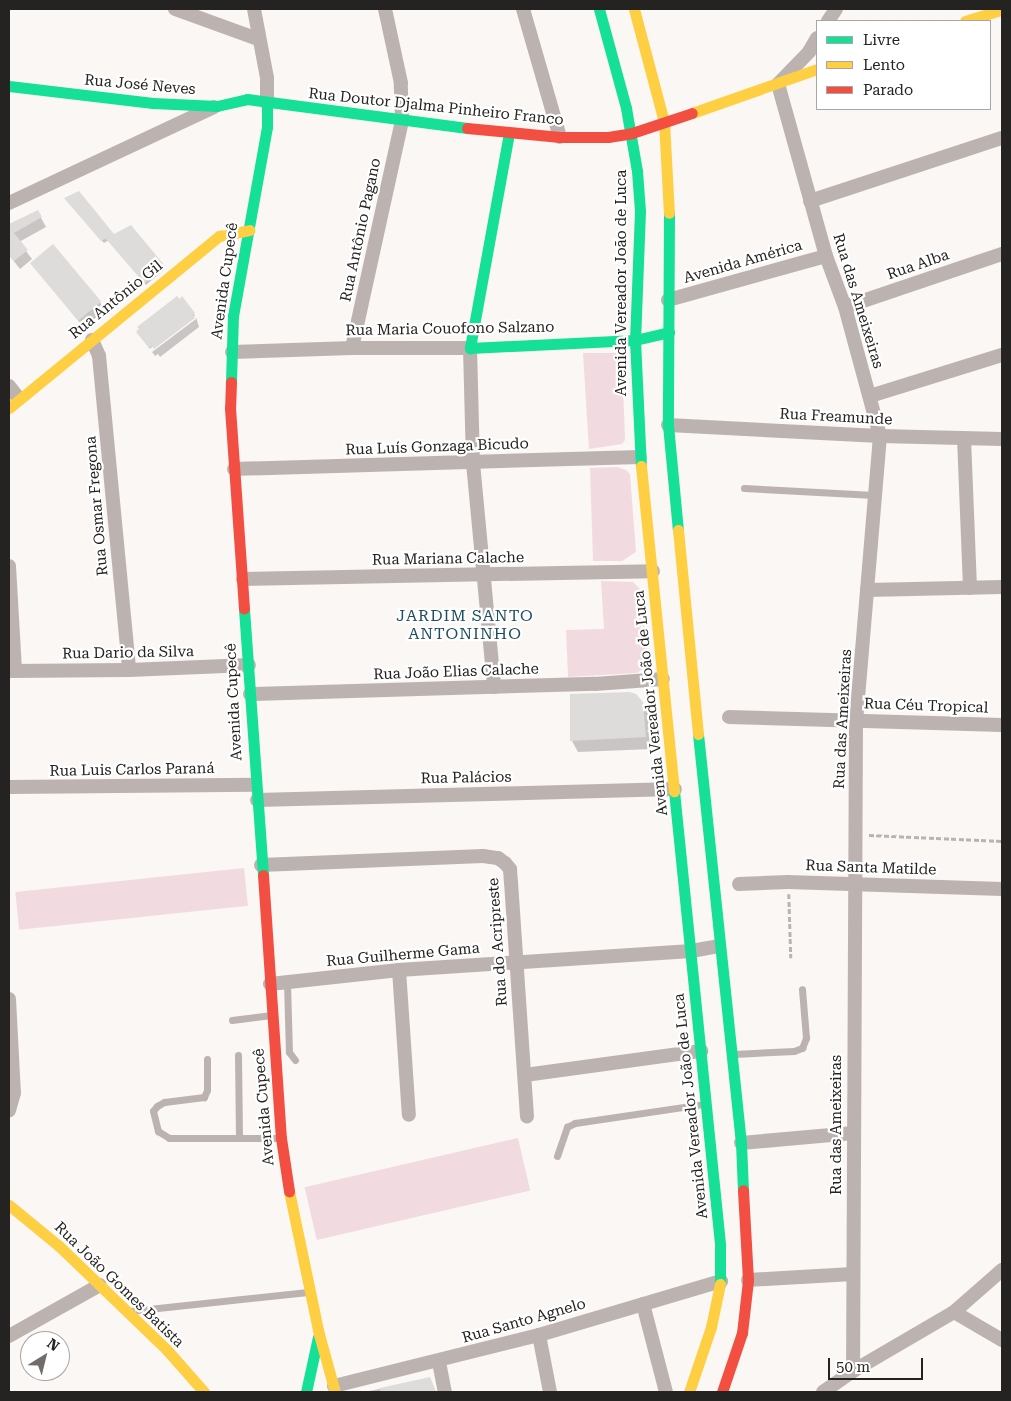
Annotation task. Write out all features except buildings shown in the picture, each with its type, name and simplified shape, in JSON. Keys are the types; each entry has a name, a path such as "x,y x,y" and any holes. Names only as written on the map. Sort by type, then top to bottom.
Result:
{"street":[{"path":"175,9 258,39"},
{"name":"Avenida Cupecê","path":"254,9 258,39 267,78 267,127 233,316 230,408 281,1138 291,1202 319,1334 334,1389"},
{"name":"Rua Antônio Pagano","path":"352,348 402,120 402,89 385,9"},
{"path":"523,9 560,137"},
{"name":"Avenida Vereador João de Luca","path":"599,9 632,133 640,211 635,340 640,457 720,1244 721,1281 711,1327 688,1392"},
{"path":"634,9 664,122 669,188 668,425 719,946 741,1143 748,1280 742,1333 722,1392"},
{"path":"829,20 836,9"},
{"path":"968,20 1002,10"},
{"path":"778,84 808,52 816,40"},
{"path":"664,122 816,69"},
{"name":"Rua das Ameixeiras","path":"778,84 826,256 845,307 880,436 856,720 853,1371"},
{"name":"Rua José Neves","path":"9,86 153,103 217,106 242,100 267,103"},
{"name":"Rua Doutor Djalma Pinheiro Franco","path":"267,103 560,137 608,137 632,133 664,122"},
{"path":"9,203 217,106"},
{"path":"494,687 473,463 470,348 509,132"},
{"path":"810,201 1002,138"},
{"name":"Rua Antônio Gil","path":"14,403 219,236 249,230"},
{"name":"Rua Alba","path":"845,307 1002,254"},
{"name":"Avenida América","path":"668,300 826,256"},
{"name":"Rua Maria Couofono Salzano","path":"232,352 352,348 470,348 635,340 669,332"},
{"name":"Rua Osmar Fregona","path":"92,340 99,356 129,670"},
{"path":"870,396 1002,355"},
{"path":"9,386 14,403"},
{"name":"Rua Freamunde","path":"668,425 880,436 1002,439"},
{"path":"964,438 970,588"},
{"name":"Rua Luís Gonzaga Bicudo","path":"234,469 640,457"},
{"path":"9,566 12,671"},
{"name":"Rua Mariana Calache","path":"243,579 653,571"},
{"path":"867,590 1002,587"},
{"name":"Rua Dario da Silva","path":"12,671 129,670 249,665"},
{"name":"Rua João Elias Calache","path":"250,694 664,680"},
{"name":"Rua Céu Tropical","path":"729,717 1002,725"},
{"name":"Rua Luis Carlos Paraná","path":"9,787 255,785"},
{"name":"Rua Palácios","path":"257,800 675,789"},
{"name":"Rua do Acripreste","path":"261,865 482,856 498,858 510,869 527,1116"},
{"name":"Rua Santa Matilde","path":"739,884 788,882 1002,888"},
{"name":"Rua Guilherme Gama","path":"270,984 399,970 691,951 719,946"},
{"path":"399,970 409,1115"},
{"path":"9,999 14,1093 9,1110"},
{"path":"525,1075 701,1051"},
{"path":"741,1143 854,1133"},
{"name":"Rua João Gomes Batista","path":"10,1207 59,1246 167,1350 198,1390"},
{"path":"829,1390 853,1371 954,1312 1002,1270"},
{"path":"748,1280 853,1274"},
{"name":"Rua Santo Agnelo","path":"334,1389 539,1335 721,1281"},
{"path":"9,1336 100,1286"},
{"path":"644,1304 666,1392"},
{"path":"954,1312 1002,1340"},
{"path":"306,1392 319,1334"},
{"path":"539,1335 550,1392"},
{"path":"439,1362 445,1392"}],"lane":[{"path":"744,488 874,495"},
{"path":"287,982 289,1052 295,1060"},
{"path":"731,1054 794,1051 802,1048 806,1038 802,989"},
{"path":"232,1020 272,1015"},
{"path":"238,1055 239,1138"},
{"path":"207,1059 207,1090 204,1097 164,1102 157,1106 154,1111 158,1131 169,1138 281,1138"},
{"path":"557,1156 567,1127 575,1123 706,1103"},
{"path":"127,1312 311,1291"}],"path":[{"path":"856,834 1002,841"},
{"path":"788,882 791,958"}],"shaded area":[{"path":"583,353 617,353 622,355 625,440 622,444 589,449"},
{"path":"617,467 626,470 630,474 636,552 622,561 593,561 590,468"},
{"path":"601,581 633,582 642,591 648,665 637,673 568,677 566,630 604,629"},
{"path":"244,868 248,906 19,930 15,892"},
{"path":"518,1138 530,1191 317,1240 305,1187"}],"traffic: fast":[{"path":"599,9 626,108 637,171 640,211 635,340 641,466"},
{"path":"9,86 153,103 217,106 247,99 467,128"},
{"path":"231,382 233,316 267,127 267,103"},
{"path":"509,133 470,348 635,340 669,332"},
{"path":"669,213 668,425 678,530"},
{"path":"244,609 263,875"},
{"path":"698,734 741,1143 743,1190"},
{"path":"674,791 720,1245 720,1284"},
{"path":"306,1392 318,1337"}],"traffic: slow":[{"path":"634,9 664,122 669,213"},
{"path":"968,20 1002,10"},
{"path":"692,113 816,69"},
{"path":"9,408 219,236 249,230"},
{"path":"641,466 674,791"},
{"path":"678,530 698,734"},
{"path":"289,1191 319,1334 335,1392"},
{"path":"9,1205 59,1246 167,1350 204,1392"},
{"path":"689,1392 711,1327 720,1284"}],"traffic: jam":[{"path":"467,128 560,137 608,137 632,133 692,113"},
{"path":"231,382 230,408 244,609"},
{"path":"263,875 281,1138 289,1191"},
{"path":"722,1392 742,1333 748,1280 743,1190"}],"district":[{"name":"JARDIM SANTO ANTONINHO","path":"465,625"}]}
